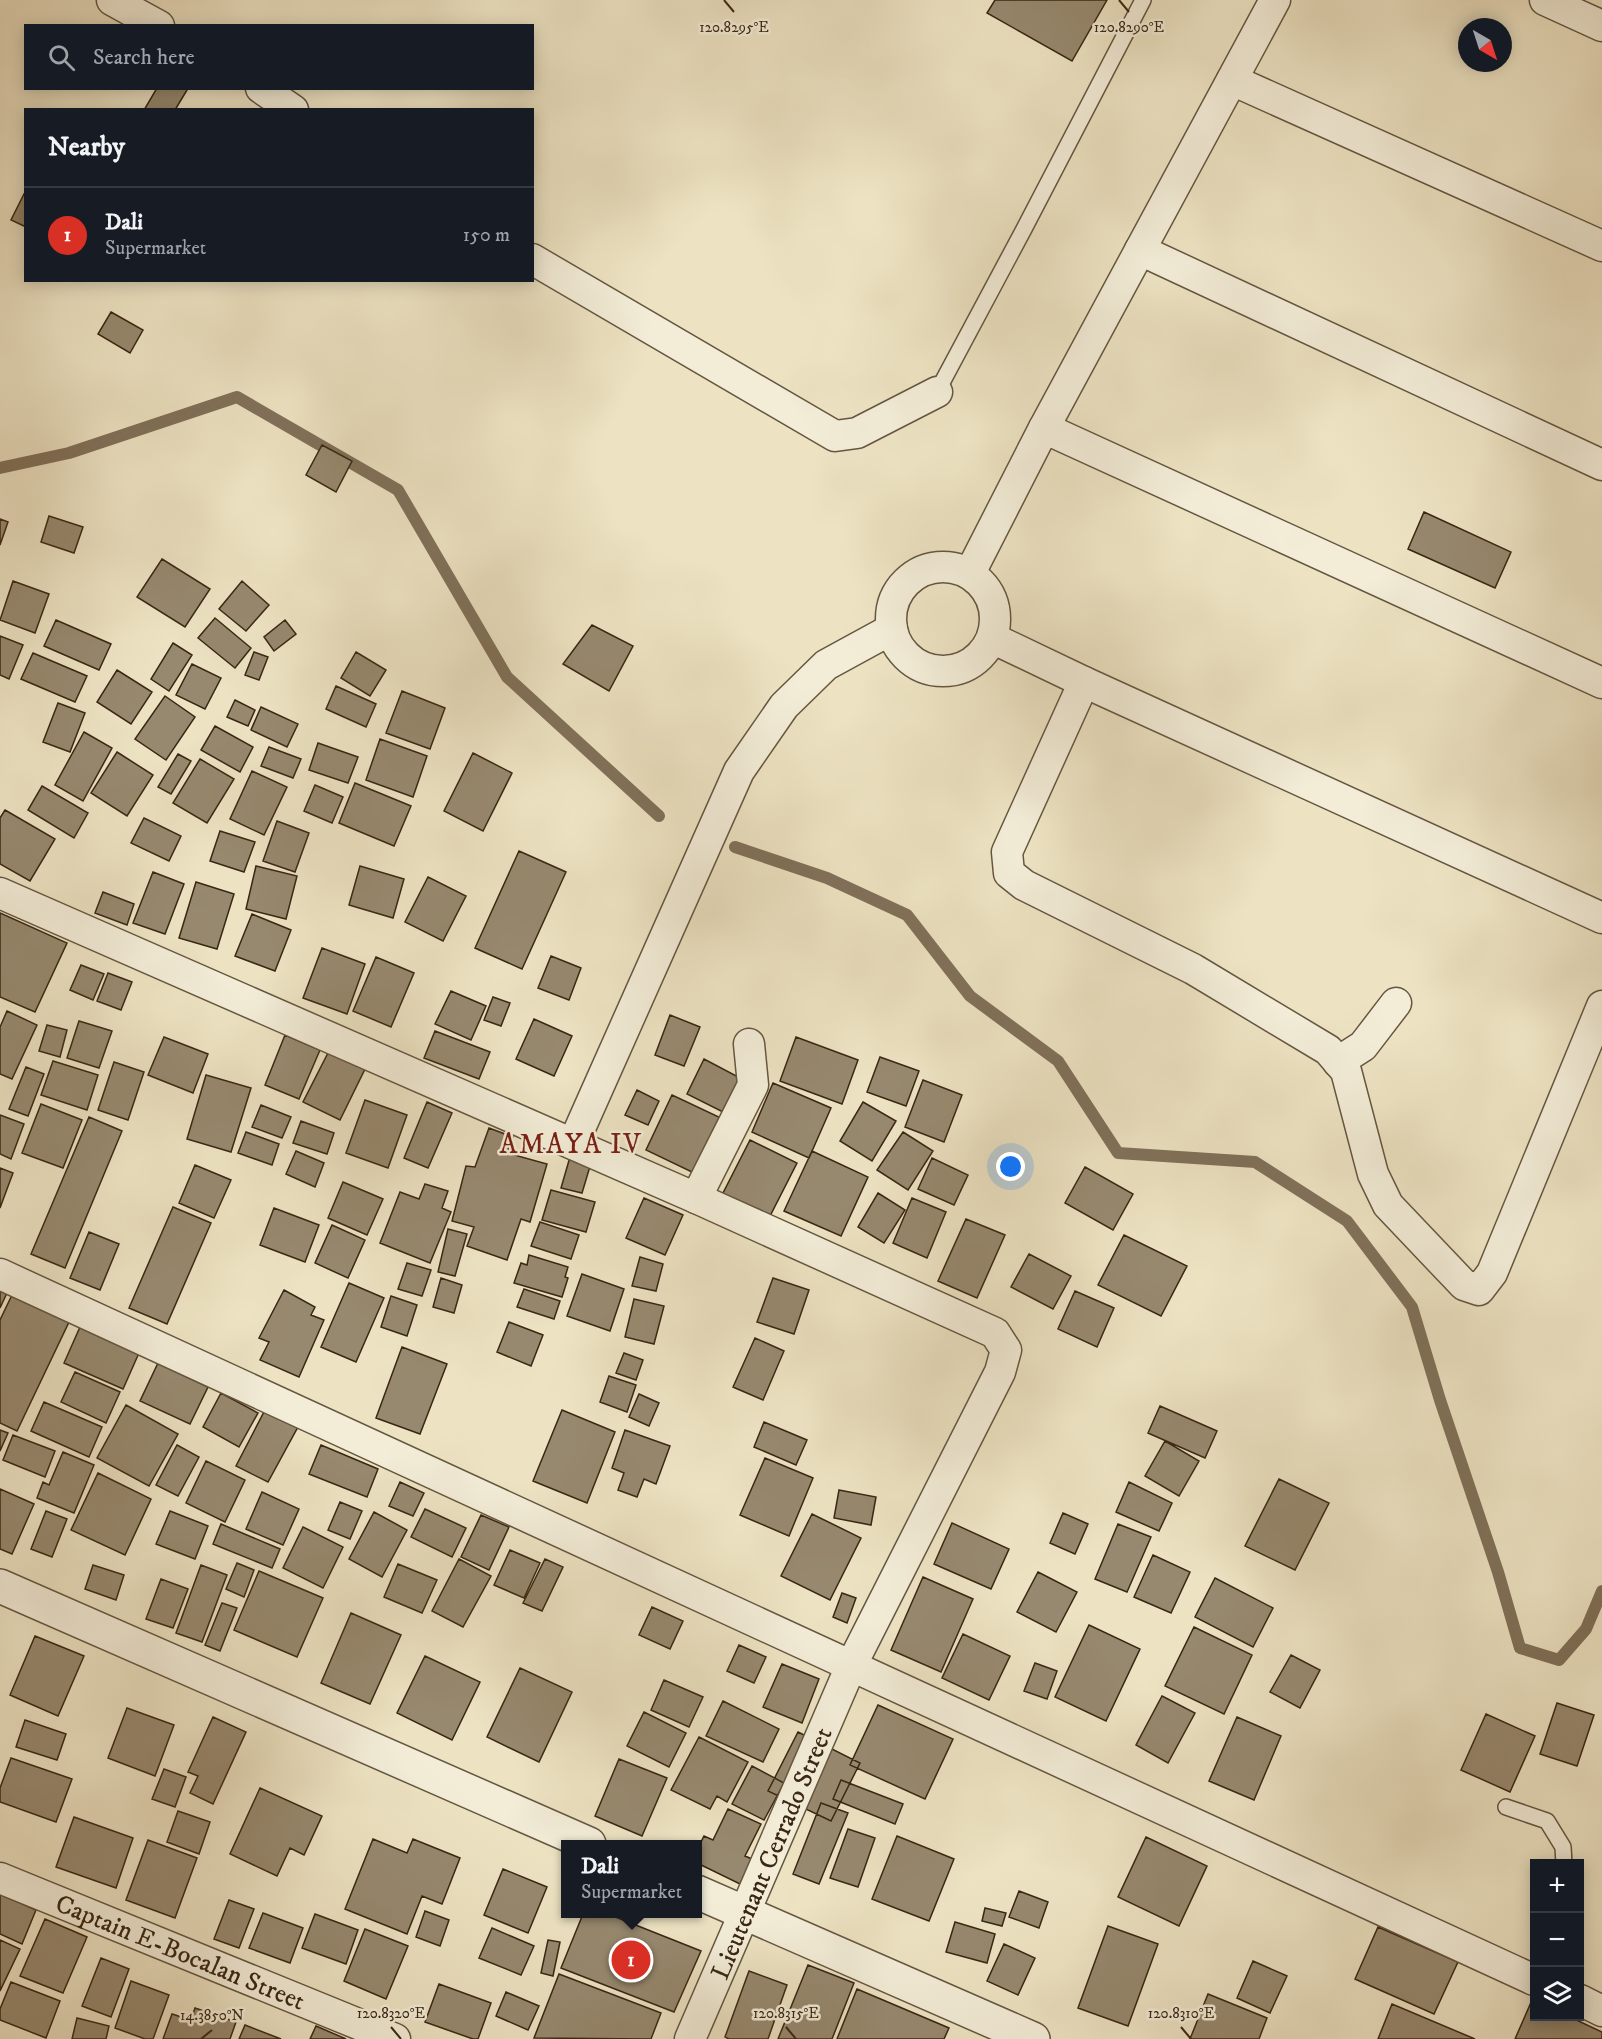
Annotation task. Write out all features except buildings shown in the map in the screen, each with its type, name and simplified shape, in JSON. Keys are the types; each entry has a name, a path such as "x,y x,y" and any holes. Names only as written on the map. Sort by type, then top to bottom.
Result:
{"street":[{"path":"112,0 155,24"},
{"path":"969,573 1044,428 1275,0"},
{"path":"1545,0 1602,26"},
{"path":"1232,80 1602,246"},
{"path":"264,90 290,108"},
{"path":"1140,250 1602,465"},
{"path":"534,260 835,436 857,433 937,392"},
{"path":"1044,428 1602,683"},
{"path":"940,566 956,567 969,573 981,582 990,594 995,608 996,623 985,651 974,661 960,668 946,671 931,670 917,664 905,655 892,629 895,600 902,587 913,576 926,569 940,566"},
{"path":"573,1144 739,771 784,706 826,665 892,629"},
{"path":"992,638 1602,918"},
{"path":"1084,682 1007,852 1008,873 1024,885 1193,969 1328,1050 1346,1071 1373,1174 1388,1205 1464,1285 1479,1290 1492,1273 1602,1006"},
{"path":"0,893 696,1198 753,1085 749,1044"},
{"path":"1338,1062 1363,1046 1396,1003"},
{"name":"Lieutenant Cerrado Street","path":"690,2039 851,1666 1000,1372 1006,1350 995,1333 696,1198"},
{"path":"0,1274 851,1666 1530,1974"},
{"path":"0,1586 578,1840"},
{"name":"Captain E-Bocalan Street","path":"0,1878 395,2039"},
{"path":"702,1894 1033,2039"},
{"path":"1584,2002 1602,2011"}],"lane":[{"path":"937,392 1143,0"},
{"path":"1506,1807 1546,1821 1563,1847 1564,1859"}],"waterway":[{"path":"0,468 69,453 237,397 398,490 507,677 659,816"},
{"path":"735,847 827,878 907,915 970,996 1058,1061 1118,1153 1255,1162 1347,1221 1412,1307 1440,1400 1498,1572 1520,1648 1559,1660 1586,1629 1602,1591"}],"place":[{"name":"Dali","path":"631,1960"}],"district":[{"name":"AMAYA IV","path":"571,1143"}]}
